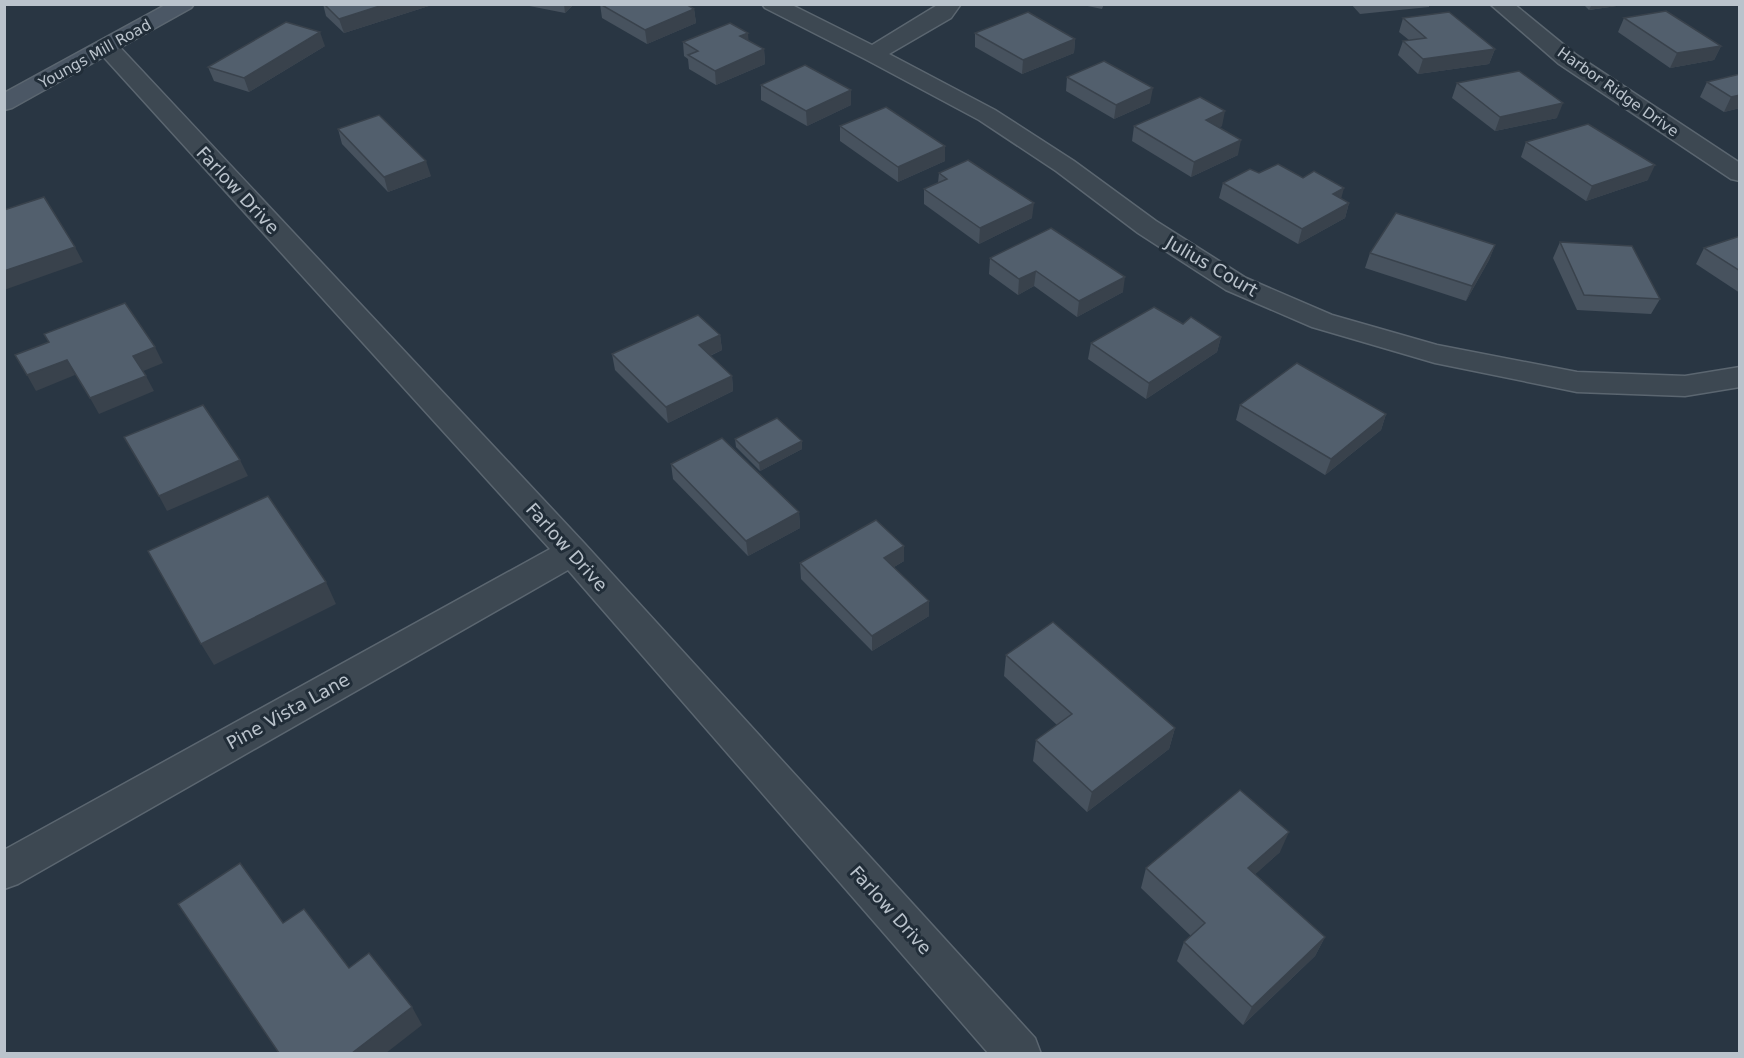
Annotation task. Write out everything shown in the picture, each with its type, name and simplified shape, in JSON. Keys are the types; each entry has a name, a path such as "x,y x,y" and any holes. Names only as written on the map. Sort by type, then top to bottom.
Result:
{"street":[{"name":"Youngs Mill Road","path":"4,103 108,48 184,4"},
{"name":"Julius Court","path":"772,4 873,54 987,115 1065,166 1147,227 1236,284 1322,321 1435,354 1577,382 1685,387 1740,377"},
{"path":"873,54 943,13 951,4"},
{"name":"Harbor Ridge Drive","path":"1500,4 1567,59 1740,174"},
{"name":"Farlow Drive","path":"108,48 572,552 1019,1053"},
{"name":"Pine Vista Lane","path":"4,871 572,552"}],"building":[{"path":"324,4 386,4 339,19"},
{"path":"600,4 686,4 694,9 645,30"},
{"path":"1666,11 1721,46 1677,53 1624,18"},
{"path":"1028,12 1075,39 1023,60 975,33"},
{"path":"1449,12 1495,49 1423,59 1403,41 1426,38 1403,18"},
{"path":"286,22 320,32 244,78 208,67"},
{"path":"730,23 748,33 740,36 764,49 715,71 688,55 698,51 683,42"},
{"path":"1104,61 1153,88 1116,105 1067,77"},
{"path":"805,65 851,90 806,111 761,85"},
{"path":"1519,71 1563,103 1500,117 1457,83"},
{"path":"1740,74 1740,95 1731,97 1707,82"},
{"path":"1200,97 1225,111 1206,120 1241,140 1194,162 1134,126"},
{"path":"886,107 945,146 898,167 840,126"},
{"path":"379,115 426,161 384,177 338,129"},
{"path":"1588,124 1655,165 1592,186 1526,142"},
{"path":"968,160 1034,203 980,228 924,189 947,179 939,173"},
{"path":"1278,164 1303,178 1314,171 1344,188 1333,194 1349,203 1302,229 1223,183 1250,169 1259,173"},
{"path":"44,197 75,247 4,271 4,210"},
{"path":"1396,213 1495,245 1472,286 1370,253"},
{"path":"1051,228 1125,277 1079,301 1036,271 1019,279 990,258"},
{"path":"1740,236 1740,271 1704,248"},
{"path":"1560,242 1632,246 1660,299 1584,295"},
{"path":"125,303 155,347 133,356 146,376 90,398 67,360 27,375 15,355 49,342 44,334"},
{"path":"1154,307 1183,324 1191,317 1221,337 1149,383 1091,343"},
{"path":"698,315 720,335 699,345 732,376 666,407 612,354"},
{"path":"1297,363 1386,414 1331,459 1240,405"},
{"path":"203,405 240,460 159,496 124,437"},
{"path":"777,418 802,441 759,463 735,439"},
{"path":"722,438 799,512 746,541 671,464"},
{"path":"268,496 326,582 201,644 148,551"},
{"path":"876,520 904,546 884,558 929,601 872,636 800,563"},
{"path":"1053,622 1175,728 1092,792 1036,740 1072,714 1006,655"},
{"path":"1240,790 1289,832 1248,868 1325,937 1252,1007 1184,942 1205,923 1146,868"},
{"path":"240,863 283,923 304,909 349,968 369,953 412,1007 352,1053 279,1053 178,904"}]}
